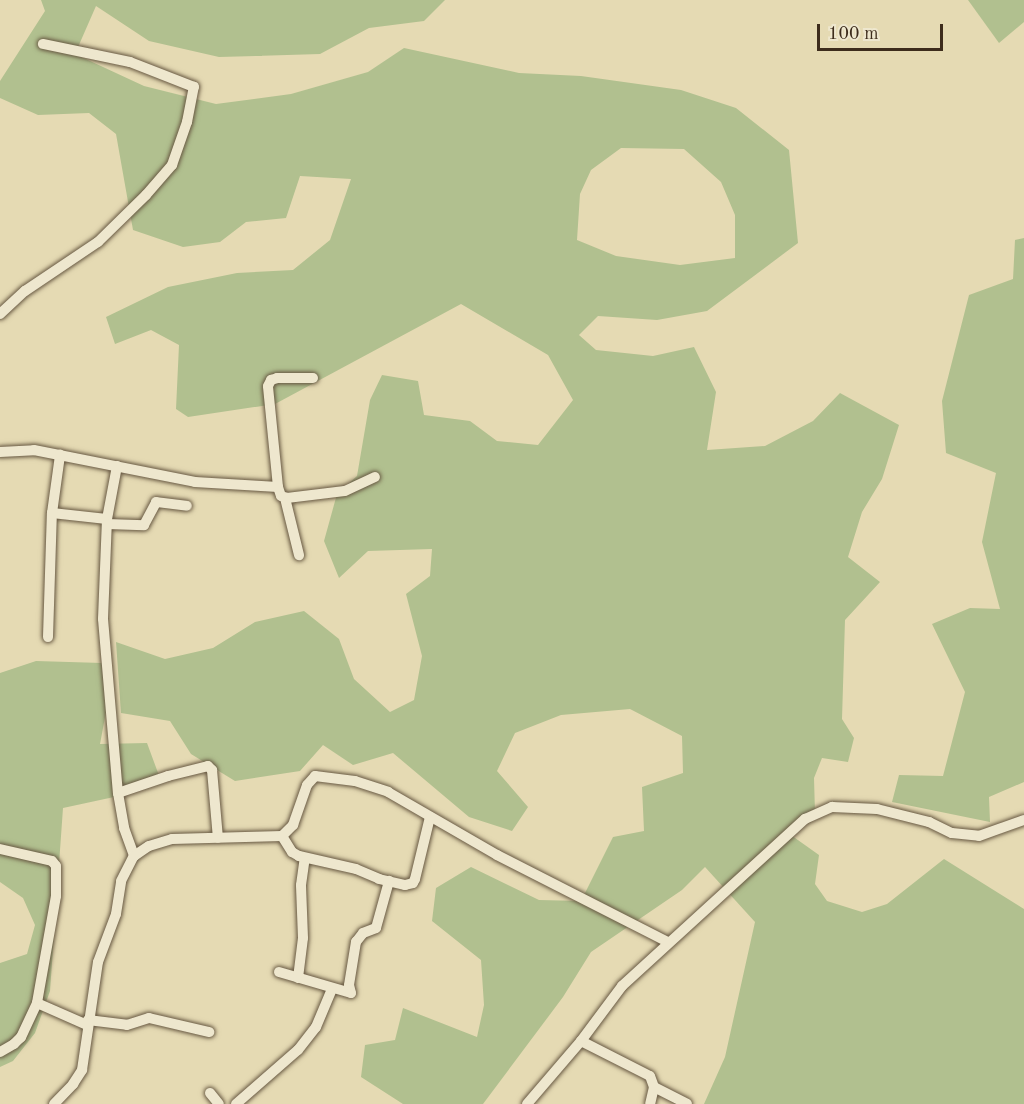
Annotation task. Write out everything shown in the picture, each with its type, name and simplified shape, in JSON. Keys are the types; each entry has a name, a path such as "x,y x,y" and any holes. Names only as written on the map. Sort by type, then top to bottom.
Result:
{"street":[{"path":"0,314 25,291 98,242 146,195 172,165 187,122 194,87 130,62 43,44"},
{"path":"299,555 285,498 281,496 278,487 268,386 277,378 313,378"},
{"path":"0,452 34,450 195,482 278,487"},
{"path":"48,637 52,513 60,454"},
{"path":"117,466 107,521 103,619 118,793 124,828 134,856"},
{"path":"285,498 338,492 375,477"},
{"path":"52,513 144,525 156,502 187,506"},
{"path":"118,793 168,776 208,766 212,770 218,838"},
{"path":"54,1104 73,1084 81,1070 98,962 116,914 121,881 134,856 149,846 172,839 282,836 293,825 307,785 315,776 355,782 388,792 497,855 668,942"},
{"path":"527,1104 581,1041 622,986 805,819 832,807 878,808 929,822 952,833 967,836 979,836 1024,820"},
{"path":"282,836 295,855 356,869 405,885 412,883 430,817"},
{"path":"0,849 46,858 56,866 56,896 37,1003 21,1037 0,1052"},
{"path":"298,978 303,938 301,885 305,858"},
{"path":"279,972 332,989 351,992 349,985 356,942 363,933 376,928 389,881"},
{"path":"236,1104 298,1050 316,1027 332,989"},
{"path":"37,1003 88,1023 127,1025 149,1018 209,1032"},
{"path":"581,1041 645,1072 653,1080 654,1087 650,1104"},
{"path":"654,1087 687,1104"},
{"path":"210,1093 219,1104"}],"green space":[{"path":"41,0 445,0 424,21 369,28 320,54 219,57 149,41 96,6 75,54 144,86 216,104 291,94 368,72 404,48 519,73 581,76 681,90 736,108 789,150 798,243 707,311 657,320 598,316 579,335 596,350 653,356 694,347 716,392 707,450 765,446 813,421 840,393 899,425 882,479 862,512 848,557 880,582 845,620 842,719 854,738 848,762 822,758 814,778 815,813 788,833 819,855 815,884 827,901 862,912 887,904 944,859 1024,909 1024,1104 704,1104 725,1057 755,922 705,867 682,890 591,952 563,997 483,1104 403,1104 361,1077 365,1045 395,1040 403,1008 477,1037 484,1005 481,960 432,921 436,888 471,867 539,900 581,901 613,837 644,831 642,787 683,773 682,736 630,709 561,715 515,733 497,771 528,807 512,831 469,817 393,753 353,765 323,745 300,771 235,781 191,754 170,721 121,713 116,642 165,659 213,648 255,622 304,611 339,639 354,679 390,712 414,700 422,656 406,594 430,576 432,549 368,551 339,578 324,541 337,494 357,476 370,400 382,375 418,381 424,415 470,421 497,441 538,445 573,400 548,355 461,304 275,404 188,417 176,409 179,345 151,330 115,344 106,317 168,287 237,273 293,270 330,240 351,179 300,176 286,218 246,222 220,242 183,247 133,230 116,134 89,113 38,115 0,98 0,81 45,11","holes":["621,148 684,149 721,182 735,215 735,258 680,265 616,256 577,240 580,194 591,170"]},
{"path":"968,0 1024,0 1024,22 999,43"},
{"path":"1024,238 1024,782 989,797 990,822 892,802 899,775 943,776 965,692 932,624 970,608 1000,609 982,542 996,473 946,453 942,401 969,295 1013,279 1015,240"},
{"path":"36,661 102,663 106,712 100,744 147,743 161,781 114,797 63,808 50,991 35,1033 13,1061 0,1067 0,963 27,954 35,925 23,898 0,882 0,673"}]}
